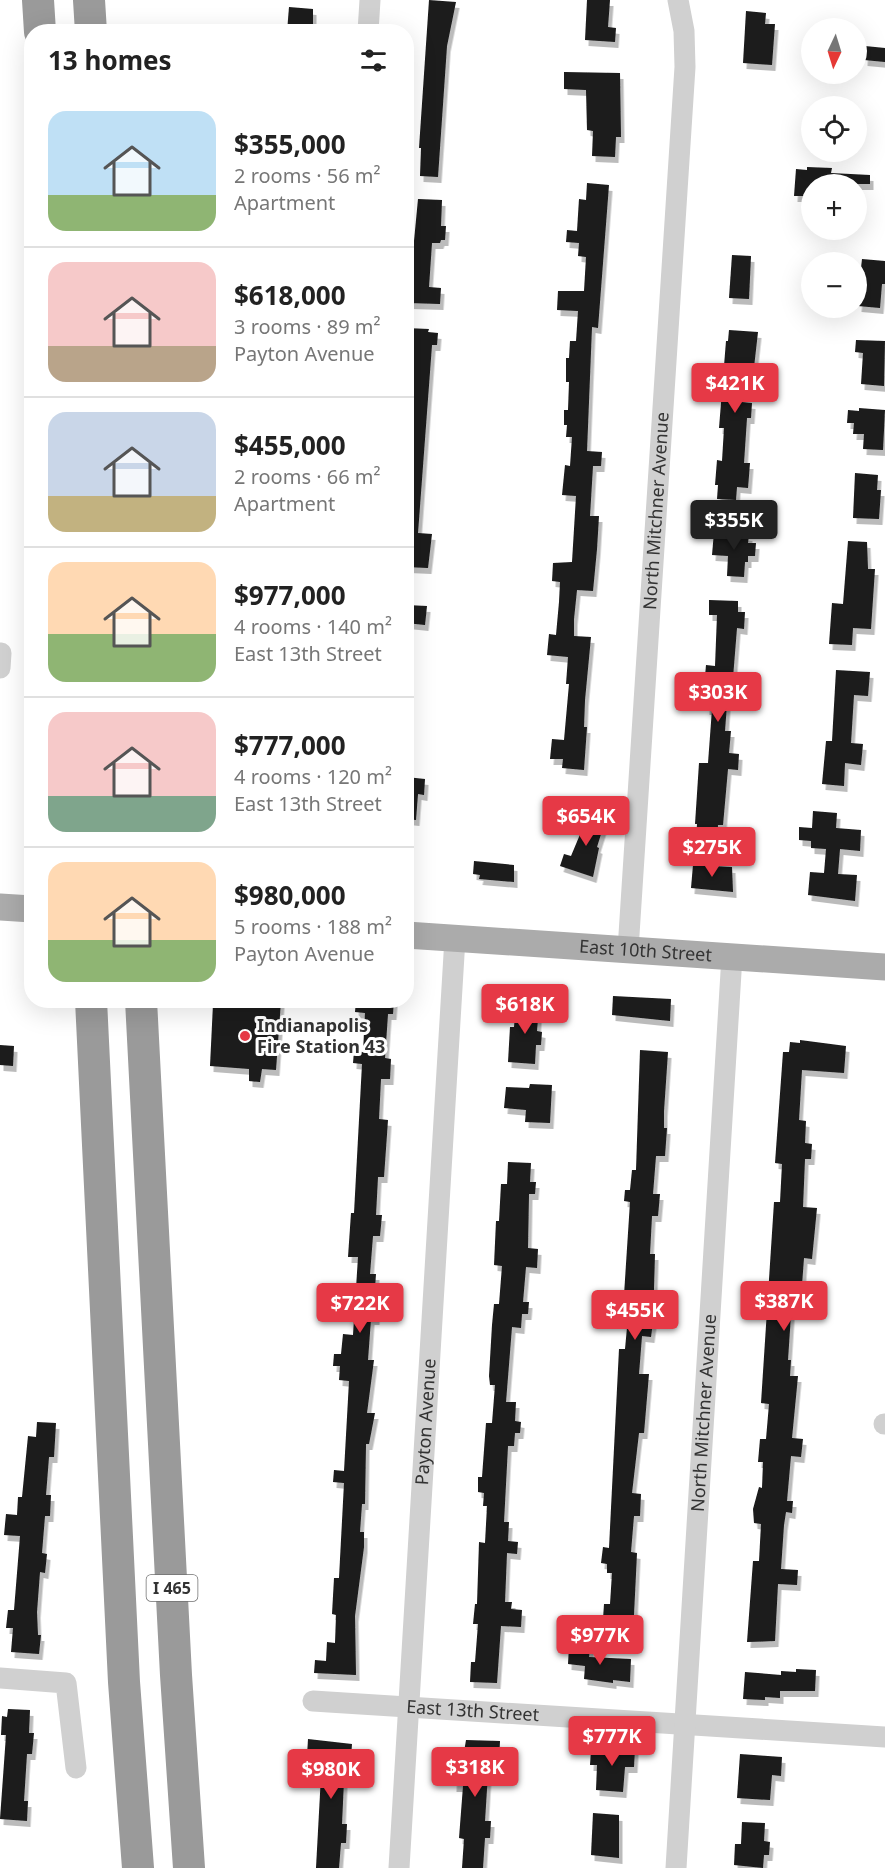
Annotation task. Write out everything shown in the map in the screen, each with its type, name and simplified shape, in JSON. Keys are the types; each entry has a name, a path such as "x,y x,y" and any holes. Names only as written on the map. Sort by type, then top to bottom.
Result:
{"highway":[{"path":"38,0 40,24"},
{"path":"89,0 90,24"},
{"name":"I 465","path":"90,1008 124,1682 138,1868"},
{"name":"I 465","path":"141,1008 177,1697 189,1868"}],"main road":[{"path":"0,907 24,908"},
{"name":"East 10th Street","path":"414,936 885,967"}],"street":[{"path":"368,24 370,0"},
{"name":"North Mitchner Avenue","path":"628,950 685,66 684,31 678,0"},
{"path":"0,668 1,653"},
{"name":"Payton Avenue","path":"399,1868 454,938"},
{"name":"North Mitchner Avenue","path":"676,1868 732,956"},
{"path":"0,1678 66,1683 76,1768"},
{"name":"East 13th Street","path":"313,1701 885,1737"}],"building":[{"path":"429,0 456,2 447,46 438,177 420,176 421,148 419,148"},
{"path":"587,0 610,0 608,27 616,28 615,42 585,40"},
{"path":"289,7 313,9 313,24 288,24"},
{"path":"746,11 766,13 765,24 775,24 772,65 743,63"},
{"path":"867,46 885,48 885,62 867,60"},
{"path":"564,72 620,73 621,137 616,137 615,157 592,156 593,131 587,130 586,90 564,89"},
{"path":"807,167 832,168 831,173 850,174 801,174 801,196 794,196 796,169 807,170"},
{"path":"867,175 870,175 870,184 867,184"},
{"path":"587,183 609,185 598,328 592,327 587,451 602,452 601,466 593,466 590,516 599,516 597,549 593,591 577,590 574,619 574,636 591,637 585,700 584,727 587,727 584,770 562,768 563,759 550,759 552,739 564,740 569,684 566,684 568,657 547,655 549,634 556,635 559,602 560,582 552,581 553,563 572,562 576,496 562,495 565,465 570,466 572,437 566,437 567,425 564,425 564,410 568,410 569,382 566,382 566,358 569,358 570,341 576,341 578,311 557,310 558,291 584,291 586,257 578,256 579,243 566,242 567,230 577,231 579,199 586,200"},
{"path":"418,199 442,200 441,226 446,226 445,240 432,243 429,287 441,288 440,304 414,303 414,241"},
{"path":"732,255 751,256 749,299 729,298"},
{"path":"867,259 885,261 885,284 882,284 880,308 867,307"},
{"path":"414,328 429,329 428,332 438,333 437,345 432,345 418,533 432,534 428,568 414,567"},
{"path":"729,330 758,332 753,376 743,375 741,402 752,403 751,418 747,418 744,463 750,463 748,488 737,487 736,500 717,499 718,485 715,485 717,460 722,461 724,428 719,428 726,341 728,341"},
{"path":"856,340 885,341 884,386 861,384 863,353 855,352"},
{"path":"859,408 885,410 883,450 863,449 864,434 853,434 854,423 847,423 848,410 859,411"},
{"path":"855,473 878,475 877,490 881,490 879,519 853,518"},
{"path":"714,532 749,535 748,543 756,543 755,556 748,556 748,562 745,562 744,577 727,576 728,556 712,555"},
{"path":"848,541 867,542 868,569 875,569 871,629 853,628 852,645 829,644 832,603 843,604"},
{"path":"709,600 738,601 738,612 745,612 744,629 737,628 732,690 728,690 725,731 731,731 729,753 739,754 738,770 728,769 723,825 718,825 717,843 696,841 697,824 695,824 699,763 708,763 712,709 706,709 707,688 704,688 706,665 715,666 717,615 709,615"},
{"path":"414,605 427,606 425,625 414,624"},
{"path":"836,670 870,672 868,696 854,695 851,743 863,744 861,765 845,763 844,786 822,784 826,741 832,741"},
{"path":"414,778 425,779 424,795 418,794 416,820 414,820"},
{"path":"813,811 837,813 836,828 861,830 860,851 840,849 838,874 857,875 855,901 808,895 810,872 824,873 826,849 811,848 811,841 799,840 799,827 812,828"},
{"path":"589,813 606,818 597,847 599,848 593,877 560,866 564,854 571,856"},
{"path":"474,861 514,865 514,882 479,879 480,875 473,874"},
{"path":"693,865 732,867 733,892 691,888"},
{"path":"613,996 671,999 670,1021 612,1015"},
{"path":"516,1005 539,1006 537,1031 542,1032 541,1045 536,1045 535,1064 508,1062 510,1027 514,1027"},
{"name":"Indianapolis Fire Station 43","path":"213,1008 280,1008 276,1070 262,1069 260,1082 249,1081 249,1069 210,1066"},
{"path":"355,1008 393,1008 393,1014 388,1014 385,1058 391,1059 390,1079 381,1079 379,1119 388,1120 384,1177 378,1177 376,1215 382,1215 380,1236 373,1236 370,1274 376,1274 375,1288 378,1288 376,1319 371,1319 368,1360 374,1360 367,1413 375,1413 369,1444 366,1444 365,1504 362,1504 360,1532 364,1532 364,1547 355,1616 356,1675 314,1673 315,1660 326,1661 327,1642 335,1643 336,1615 332,1614 334,1578 339,1578 344,1483 333,1482 334,1470 344,1471 349,1381 339,1380 340,1366 333,1366 334,1354 341,1354 343,1334 353,1335 358,1257 348,1257 351,1213 354,1213 362,1064 353,1063 354,1051 363,1052 365,1013 355,1012"},
{"path":"800,1040 846,1046 844,1073 802,1070 799,1120 806,1121 805,1143 812,1144 811,1159 805,1159 803,1207 817,1208 812,1259 804,1258 802,1285 793,1284 788,1360 791,1360 790,1376 798,1376 792,1438 803,1439 801,1457 791,1456 787,1501 793,1501 792,1513 786,1512 781,1569 798,1570 797,1585 778,1584 775,1641 747,1642 753,1561 759,1561 761,1524 754,1523 753,1509 759,1487 762,1488 763,1462 758,1462 760,1439 766,1439 769,1404 761,1403 774,1202 780,1202 782,1164 775,1163 783,1052 789,1052 790,1042 800,1043"},
{"path":"0,1045 14,1046 13,1066 0,1065"},
{"path":"640,1050 668,1052 664,1111 664,1128 667,1128 665,1156 656,1156 653,1194 660,1194 658,1216 652,1216 650,1254 655,1254 653,1322 651,1337 642,1336 639,1374 649,1374 644,1433 639,1433 632,1493 641,1494 640,1516 634,1516 631,1552 637,1553 633,1635 609,1634 609,1619 603,1619 604,1604 610,1604 612,1573 607,1573 607,1564 601,1563 603,1547 609,1548 619,1349 625,1349 628,1317 608,1315 610,1294 624,1295 630,1202 624,1201 625,1190 630,1190 632,1170 636,1170"},
{"path":"530,1084 552,1085 550,1123 525,1122 526,1110 504,1108 506,1087 529,1088"},
{"path":"508,1162 531,1163 530,1182 536,1182 535,1194 529,1194 528,1248 538,1249 537,1268 526,1267 523,1302 529,1302 528,1314 522,1314 521,1328 512,1327 506,1402 516,1402 515,1421 521,1422 520,1433 515,1433 514,1446 508,1446 504,1522 509,1522 508,1541 518,1542 517,1554 507,1553 505,1602 512,1602 511,1609 522,1610 521,1627 501,1626 497,1683 470,1682 471,1662 475,1662 478,1624 473,1624 475,1604 477,1604 479,1542 485,1543 487,1506 483,1506 484,1493 478,1492 478,1477 482,1477 486,1423 492,1423 495,1385 490,1385 489,1376 492,1325 494,1304 499,1304 502,1266 494,1265 496,1221 499,1221 501,1184 507,1184"},
{"path":"37,1422 56,1423 54,1457 49,1457 46,1495 51,1495 50,1516 45,1516 42,1553 47,1554 45,1573 40,1572 37,1612 38,1635 41,1635 39,1654 11,1652 13,1628 6,1628 8,1610 14,1610 20,1536 4,1535 6,1514 17,1515 18,1497 22,1497 28,1436 36,1437"},
{"path":"569,1646 590,1648 589,1657 631,1659 630,1682 613,1680 613,1683 584,1679 585,1666 568,1664"},
{"path":"796,1669 816,1670 815,1691 780,1691 780,1698 743,1699 745,1672 781,1675 781,1671 796,1672"},
{"path":"8,1709 30,1710 29,1733 34,1733 32,1754 27,1754 24,1801 28,1801 27,1821 0,1819 6,1735 1,1735 2,1716 7,1717"},
{"path":"308,1739 352,1744 351,1758 345,1758 342,1824 347,1824 346,1843 341,1843 339,1868 316,1868 322,1757 307,1756"},
{"path":"466,1740 500,1741 499,1762 494,1761 493,1773 488,1773 485,1821 491,1821 490,1838 485,1838 483,1868 462,1868 464,1839 459,1838 463,1786 453,1786 454,1769 461,1770"},
{"path":"607,1746 635,1748 634,1767 625,1767 623,1792 596,1790 597,1765 590,1765 591,1750 607,1748"},
{"path":"740,1754 782,1757 781,1776 772,1775 770,1800 737,1798"},
{"path":"593,1813 619,1815 619,1858 591,1855"},
{"path":"742,1822 765,1823 764,1841 770,1842 769,1855 764,1855 763,1868 734,1865 735,1844 741,1844"}],"place":[{"name":"Indianapolis Fire Station 43","path":"245,1036"}]}
